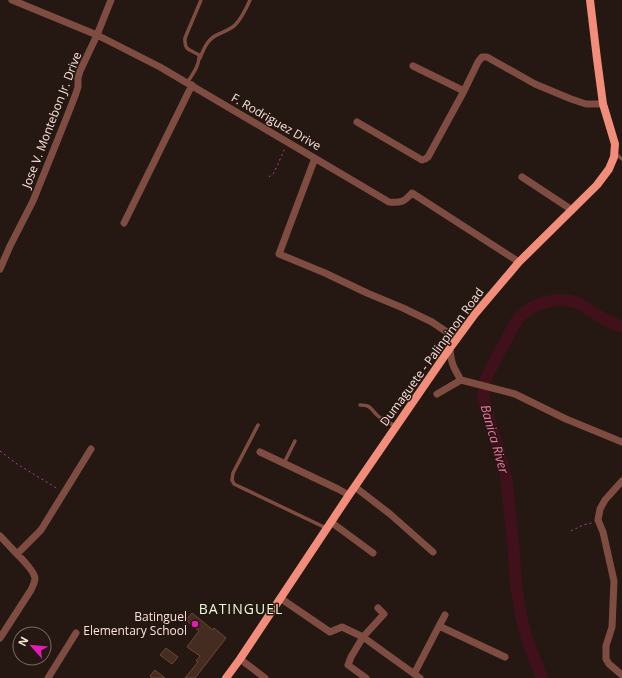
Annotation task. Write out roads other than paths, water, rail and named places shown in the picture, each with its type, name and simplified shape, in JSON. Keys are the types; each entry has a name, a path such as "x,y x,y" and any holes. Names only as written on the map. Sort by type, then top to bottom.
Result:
{"main road":[{"name":"Dumaguete - Palinpinon Road","path":"226,678 396,426 475,314 519,262 597,185 609,169 614,157 615,144 603,104 590,0"}],"street":[{"name":"F. Rodriguez Drive","path":"12,0 97,36 160,67 389,202 399,203 407,199 412,193 519,262"},
{"name":"Jose V. Montebon Jr. Drive","path":"0,268 34,201 75,96 80,71 97,36 111,0"},
{"path":"357,122 422,160 425,159 428,157 482,57 487,57 535,84 571,99 586,104 603,104"},
{"path":"413,66 464,91"},
{"path":"124,223 190,84"},
{"path":"315,158 279,254 432,322 457,339"},
{"path":"522,177 572,210"},
{"path":"450,348 451,361 454,370 461,380 515,394 566,419 622,442"},
{"path":"437,394 461,380"},
{"path":"17,554 41,530 91,449"},
{"path":"260,452 349,495"},
{"path":"622,481 605,500 600,509 598,520 614,581 612,627 606,646 606,659 609,664 622,675"},
{"path":"355,487 390,514 433,552"},
{"path":"329,525 373,553"},
{"path":"0,536 32,571 35,578 31,590 0,638"},
{"path":"280,598 330,632 342,626 363,637 417,676 445,615"},
{"path":"366,678 348,665 363,637 384,614 378,608"},
{"path":"439,626 505,657"},
{"path":"48,678 76,633"},
{"path":"240,659 265,678"}],"lane":[{"path":"200,59 199,55 186,48 185,38 201,0"},
{"path":"190,84 204,47 217,34 235,26 245,12 250,0"},
{"path":"614,152 622,159"},
{"path":"360,405 368,406 379,416 396,426"},
{"path":"258,425 233,473 232,480 234,484 329,525"},
{"path":"284,463 295,441"}],"waterway":[{"name":"Banica River","path":"542,678 528,642 521,616 516,586 506,476 483,397 486,378 515,323 523,314 538,304 557,300 573,301 604,319 622,327"}],"place":[{"name":"Batinguel Elementary School","path":"195,624"}],"district":[{"name":"BATINGUEL","path":"241,609"}]}
